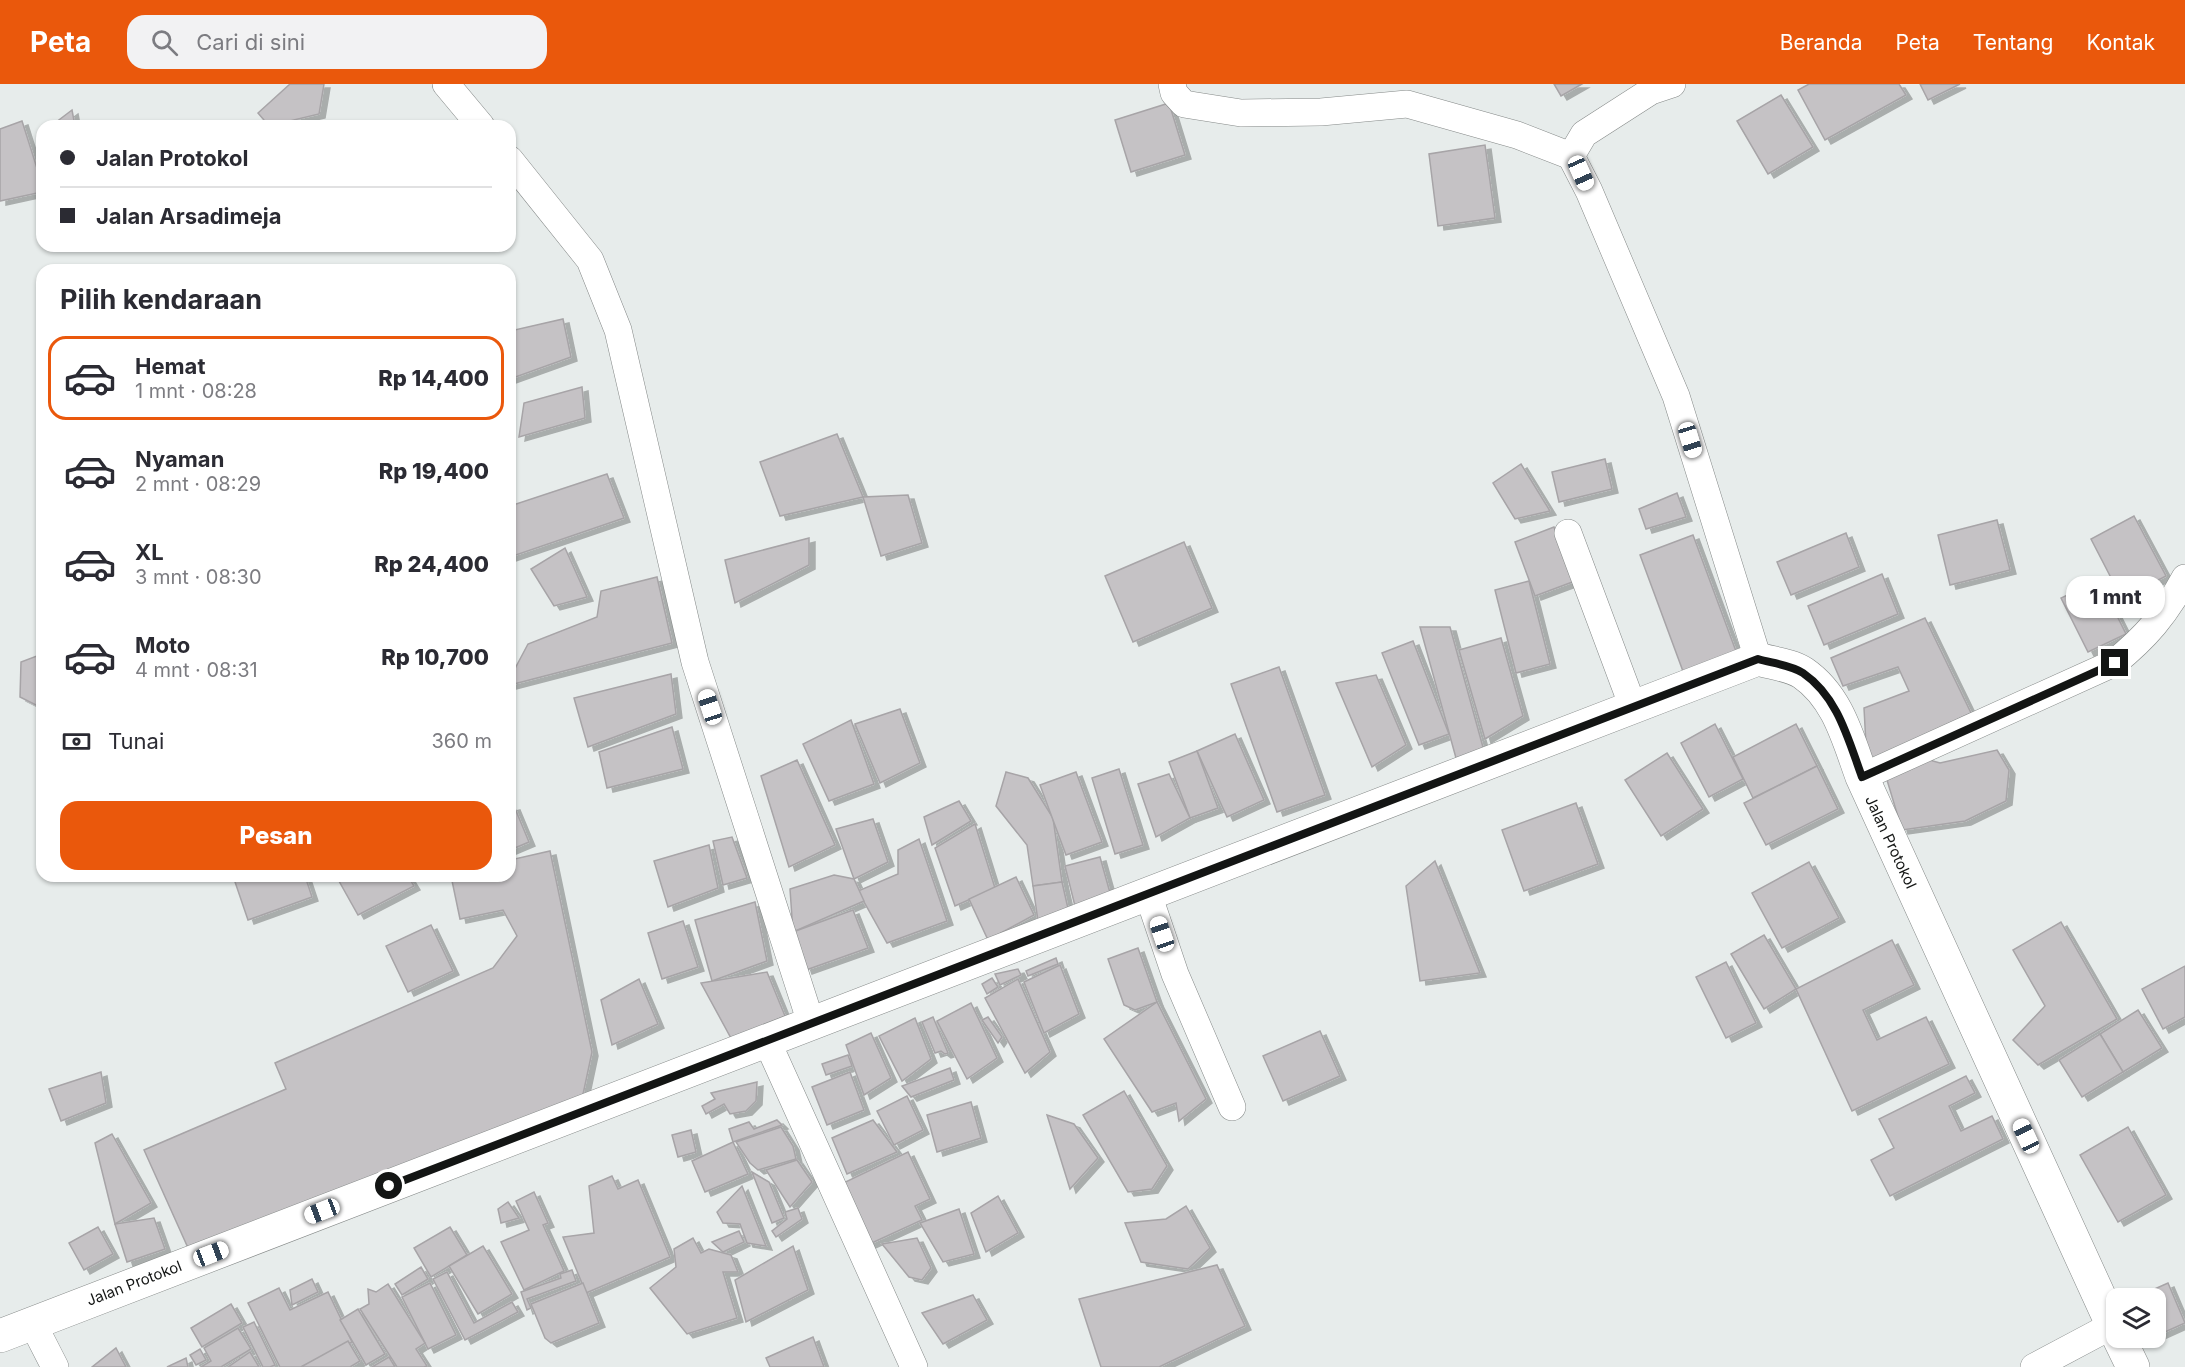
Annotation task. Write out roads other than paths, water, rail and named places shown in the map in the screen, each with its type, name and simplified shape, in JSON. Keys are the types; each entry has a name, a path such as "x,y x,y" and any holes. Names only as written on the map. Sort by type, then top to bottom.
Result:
{"street":[{"path":"446,84 476,120"},
{"path":"1172,84 1174,93 1184,104 1241,113 1321,112 1400,94 1571,156 1589,191 1676,396 1758,659"},
{"path":"1571,156 1584,134 1657,86"},
{"path":"516,168 590,260 618,330 695,662 810,1023"},
{"path":"1568,533 1633,707"},
{"path":"1862,777 2115,663 2145,638 2170,606 2185,578"},
{"name":"Jalan Protokol","path":"0,1336 1758,659 1801,672 1823,691 1839,713 1862,777 2106,1310"},
{"path":"1148,894 1175,974 1232,1107"},
{"path":"767,1041 914,1367"},
{"path":"32,1322 55,1367"},
{"path":"2034,1367 2106,1336"},
{"name":"Jalan Protokol","path":"2124,1348 2133,1367"}]}
